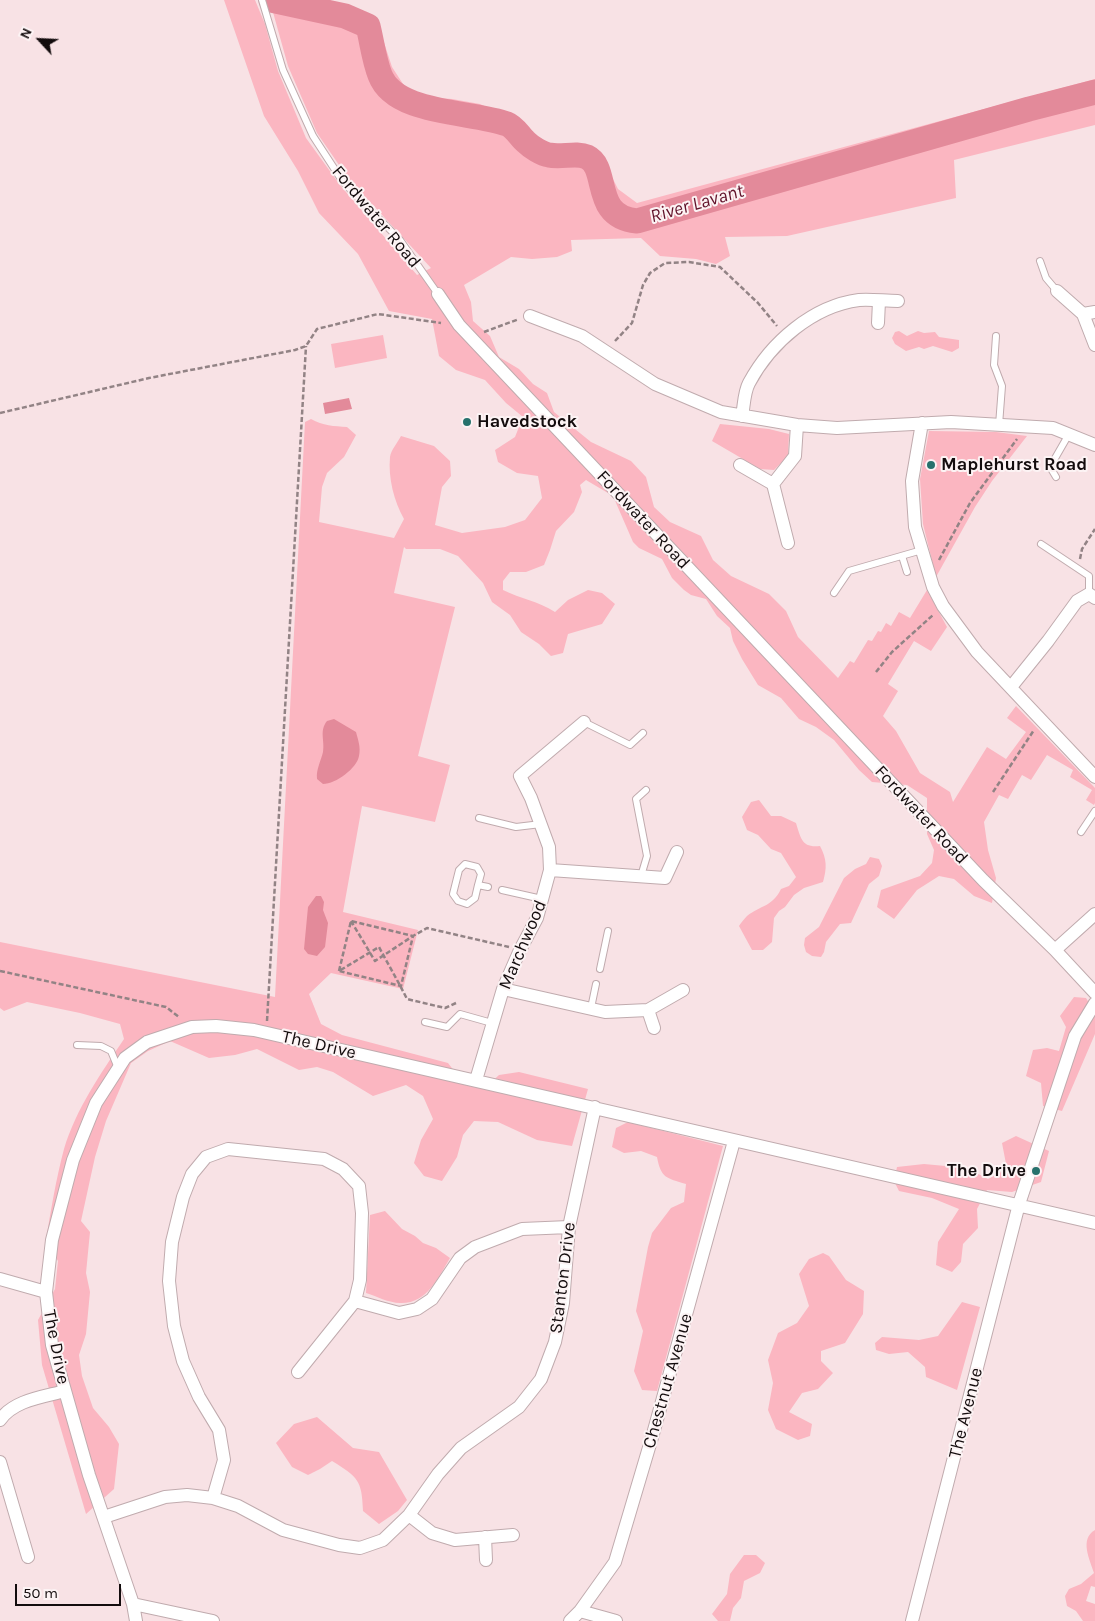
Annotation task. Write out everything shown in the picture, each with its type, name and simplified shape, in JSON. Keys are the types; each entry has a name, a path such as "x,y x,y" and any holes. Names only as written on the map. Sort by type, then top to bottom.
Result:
{"street":[{"path":"1057,291 1089,313 1095,345"},
{"name":"Fordwater Road","path":"438,294 459,325 982,880 1055,950 1095,993"},
{"path":"742,416 748,384 768,355 799,324 828,309 859,300 898,301"},
{"path":"878,323 879,301"},
{"path":"530,316 582,336 655,384 720,412 797,425 837,428 951,422 1053,428 1095,445"},
{"path":"922,423 912,481 915,528 930,577 943,606 976,652 1095,777"},
{"path":"772,484 795,456 797,425"},
{"path":"740,465 772,484 788,543"},
{"path":"1011,687 1077,601 1092,596"},
{"name":"Marchwood","path":"476,1080 503,989 536,918 550,870 549,847 531,798 520,776 584,722"},
{"path":"550,870 665,878 677,852"},
{"path":"1055,950 1095,914"},
{"path":"503,989 605,1012 648,1010 683,990"},
{"name":"The Avenue","path":"912,1621 1019,1204 1075,1036 1095,1003"},
{"path":"648,1010 654,1028"},
{"name":"The Drive","path":"136,1621 133,1604 89,1475 52,1345 46,1292 52,1240 73,1160 96,1103 126,1058 147,1042 192,1027 216,1026 266,1033 1095,1222"},
{"name":"Stanton Drive","path":"104,1517 165,1497 187,1495 213,1498 238,1506 283,1530 339,1545 360,1548 383,1540 409,1515 438,1474 461,1448 519,1407 541,1379 555,1342 563,1303 568,1227 595,1107"},
{"name":"Chestnut Avenue","path":"570,1621 580,1611 615,1562 653,1434 734,1141"},
{"path":"213,1498 224,1460 219,1430 200,1397 183,1361 174,1326 169,1281 172,1242 183,1197 192,1174 206,1158 228,1149 324,1159 343,1169 359,1186 362,1213 360,1280 355,1301 298,1372"},
{"path":"355,1301 399,1313 417,1309 432,1299 460,1258 474,1246 522,1229 568,1227"},
{"path":"0,1279 46,1292"},
{"path":"0,1420 4,1414 16,1405 65,1391"},
{"path":"0,1462 4,1493 28,1557"},
{"path":"409,1515 432,1533 455,1540 512,1535"},
{"path":"485,1537 486,1560"},
{"path":"133,1604 213,1621"},
{"path":"580,1611 616,1621"}],"lane":[{"name":"Fordwater Road","path":"263,3 283,70 312,136 344,182 400,240 438,294"},
{"path":"1040,261 1046,278 1057,291"},
{"path":"996,336 994,365 1002,386 999,424"},
{"path":"1056,477 1050,467 1069,434"},
{"path":"1041,544 1089,576 1092,596"},
{"path":"834,593 849,571 922,550"},
{"path":"902,556 907,572"},
{"path":"584,722 630,745 643,733"},
{"path":"641,876 647,856 636,799 646,790"},
{"path":"1081,832 1095,811"},
{"path":"479,818 516,826 541,824"},
{"path":"465,864 477,867 481,874 478,885 475,898 467,904 458,902 453,894 458,870 465,864"},
{"path":"478,885 488,887"},
{"path":"502,890 542,899"},
{"path":"600,969 608,931"},
{"path":"591,1008 596,984"},
{"path":"425,1022 447,1027 460,1014 492,1023"},
{"path":"77,1045 101,1046 111,1051 118,1069"}],"path":[{"path":"605,351 632,323 643,285 650,273 665,263 689,262 720,267 758,303 786,337"},
{"path":"266,1033 306,346 317,329 378,314 459,325"},
{"path":"470,336 530,316"},
{"path":"0,413 149,378 295,350 306,346"},
{"path":"930,577 970,503 1026,426"},
{"path":"1084,572 1080,560 1082,549 1095,528"},
{"path":"876,672 892,652 943,606"},
{"path":"993,792 1041,720"},
{"path":"351,921 375,961 427,928 520,950"},
{"path":"351,921 413,936"},
{"path":"339,971 351,921"},
{"path":"400,986 413,936"},
{"path":"339,971 379,947 407,999 445,1008 457,1003"},
{"path":"0,971 166,1008 192,1027"},
{"path":"339,971 400,986"}],"shaded area":[{"path":"224,0 255,0 265,24 278,71 306,138 340,185 417,275 431,268 348,178 317,133 288,66 271,5 377,21 392,67 405,87 426,97 480,104 515,120 534,139 556,149 594,147 605,163 618,189 637,203 1095,79 1095,125 954,160 956,198 787,236 725,237 730,256 716,264 696,259 660,256 641,238 571,240 572,251 557,257 532,259 511,257 464,285 471,302 473,321 490,336 499,357 519,369 533,384 547,393 554,412 591,442 631,461 646,477 654,507 670,522 701,536 713,560 731,576 769,594 786,611 798,637 838,678 850,661 854,663 868,640 872,641 878,631 881,632 886,623 891,626 899,612 910,618 927,590 947,627 931,651 914,641 888,684 898,691 883,716 896,731 920,773 950,792 953,802 987,747 1006,759 1026,732 1007,718 1016,706 1095,788 1095,803 1094,805 1086,800 1092,790 1070,777 1073,770 1047,755 1031,780 1022,775 1008,799 999,795 984,822 988,850 996,878 992,903 974,896 954,879 939,876 917,890 894,919 877,907 881,890 920,876 932,863 934,850 927,834 927,798 907,785 872,782 859,770 834,740 816,727 799,719 781,698 758,685 733,641 730,628 717,616 706,599 691,595 672,578 662,559 639,548 633,542 613,496 586,480 580,485 582,492 574,512 556,531 544,565 526,572 510,572 503,581 503,590 555,612 568,600 588,590 602,593 615,604 602,624 568,634 563,653 551,656 539,644 521,632 510,615 492,602 483,583 458,556 440,549 406,549 404,547 394,593 455,607 418,756 450,765 435,822 362,806 343,912 418,930 403,989 331,973 309,994 321,1024 342,1035 448,1063 465,1085 484,1089 499,1075 519,1072 588,1089 572,1146 537,1140 498,1122 474,1121 463,1135 457,1157 442,1181 424,1176 414,1163 421,1140 433,1119 423,1096 406,1085 373,1096 333,1072 317,1067 299,1070 257,1049 235,1055 209,1058 170,1041 148,1051 131,1063 106,1121 95,1157 81,1221 90,1232 86,1273 90,1292 86,1334 79,1355 82,1376 93,1408 109,1427 119,1444 114,1489 86,1514 42,1365 38,1320 55,1289 58,1261 46,1240 64,1149 82,1106 124,1039 120,1024 80,1013 27,1002 4,1011 0,1008 0,942 275,997 305,422 311,419 333,426 347,427 356,435 344,457 327,473 322,487 319,522 394,538 404,519 392,489 390,457 401,436 434,446 450,461 451,476 442,487 435,525 462,533 505,527 525,520 542,498 538,476 517,473 498,462 495,450 515,437 523,417 506,403 485,380 456,370 439,356 432,319 389,311 358,254 319,213 298,171 264,116"},
{"path":"899,331 907,336 918,331 924,333 935,332 939,337 959,340 959,348 952,352 933,346 924,349 919,347 906,351 895,344 892,338 895,332"},
{"path":"383,335 387,358 335,368 331,344"},
{"path":"349,398 352,409 325,414 323,403"},
{"path":"720,424 769,429 789,434 788,456 774,470 760,469 712,441"},
{"path":"929,431 996,432 1027,436 992,481 975,507 936,577 923,524 920,479"},
{"path":"334,719 356,732 359,756 350,770 340,778 323,784 317,779 317,775 323,752 323,728 327,721"},
{"path":"759,800 771,816 781,816 796,823 801,838 806,844 809,846 820,846 826,868 823,882 804,888 794,895 785,907 779,911 774,918 772,942 763,950 752,950 739,926 747,916 774,899 781,889 789,886 796,877 781,853 771,849 758,835 747,830 742,817 751,802"},
{"path":"870,857 879,859 882,866 879,876 869,884 851,923 840,924 826,942 821,957 812,956 806,952 805,938 819,927 844,878 855,869 866,864"},
{"path":"316,896 321,896 324,902 323,910 328,923 325,947 317,956 308,954 304,949 308,907"},
{"path":"1074,997 1086,998 1095,1013 1095,1034 1062,1111 1043,1106 1041,1083 1026,1076 1033,1050 1047,1048 1059,1051 1066,1027 1060,1016"},
{"path":"628,1122 723,1146 657,1391 642,1390 634,1371 643,1331 636,1311 652,1233 671,1208 684,1202 686,1184 666,1176 660,1169 657,1157 641,1151 624,1153 612,1147 616,1128"},
{"path":"1016,1136 1049,1151 1041,1182 1012,1192 987,1190 977,1209 978,1228 963,1244 961,1262 952,1272 936,1265 938,1242 959,1209 932,1198 899,1191 894,1181 897,1167 924,1164 967,1168 988,1179 1007,1169 1002,1143"},
{"path":"385,1211 402,1229 450,1258 431,1288 418,1299 409,1302 391,1302 366,1293 370,1215"},
{"path":"823,1253 829,1256 846,1280 864,1291 863,1314 845,1343 821,1351 821,1361 833,1373 818,1389 802,1393 789,1412 812,1424 810,1436 798,1440 776,1429 768,1410 773,1383 768,1360 778,1333 797,1323 809,1306 799,1274 809,1259"},
{"path":"962,1302 980,1307 957,1390 926,1377 925,1367 908,1352 889,1354 876,1350 875,1343 882,1337 919,1340 938,1336"},
{"path":"317,1417 353,1448 379,1452 407,1500 398,1511 379,1524 363,1511 360,1486 357,1480 348,1471 332,1461 308,1475 292,1467 276,1443 294,1424"},
{"path":"1095,1530 1095,1587 1091,1586 1086,1601 1095,1604 1095,1621 1083,1621 1076,1611 1067,1606 1065,1596 1069,1589 1081,1584 1094,1573 1088,1556 1087,1544 1090,1534"},
{"path":"744,1555 756,1555 765,1563 760,1573 744,1581 741,1598 733,1608 730,1621 718,1621 712,1614 727,1594 730,1574"}],"waterway":[{"name":"River Lavant","path":"271,0 345,16 368,26 380,75 388,88 401,98 436,110 507,124 531,146 546,154 587,157 594,163 598,171 603,192 613,211 623,218 637,221 1029,109 1095,92"}],"place":[{"name":"Havedstock","path":"467,422"},
{"name":"Maplehurst Road","path":"931,465"},
{"name":"The Drive","path":"1036,1171"}]}
